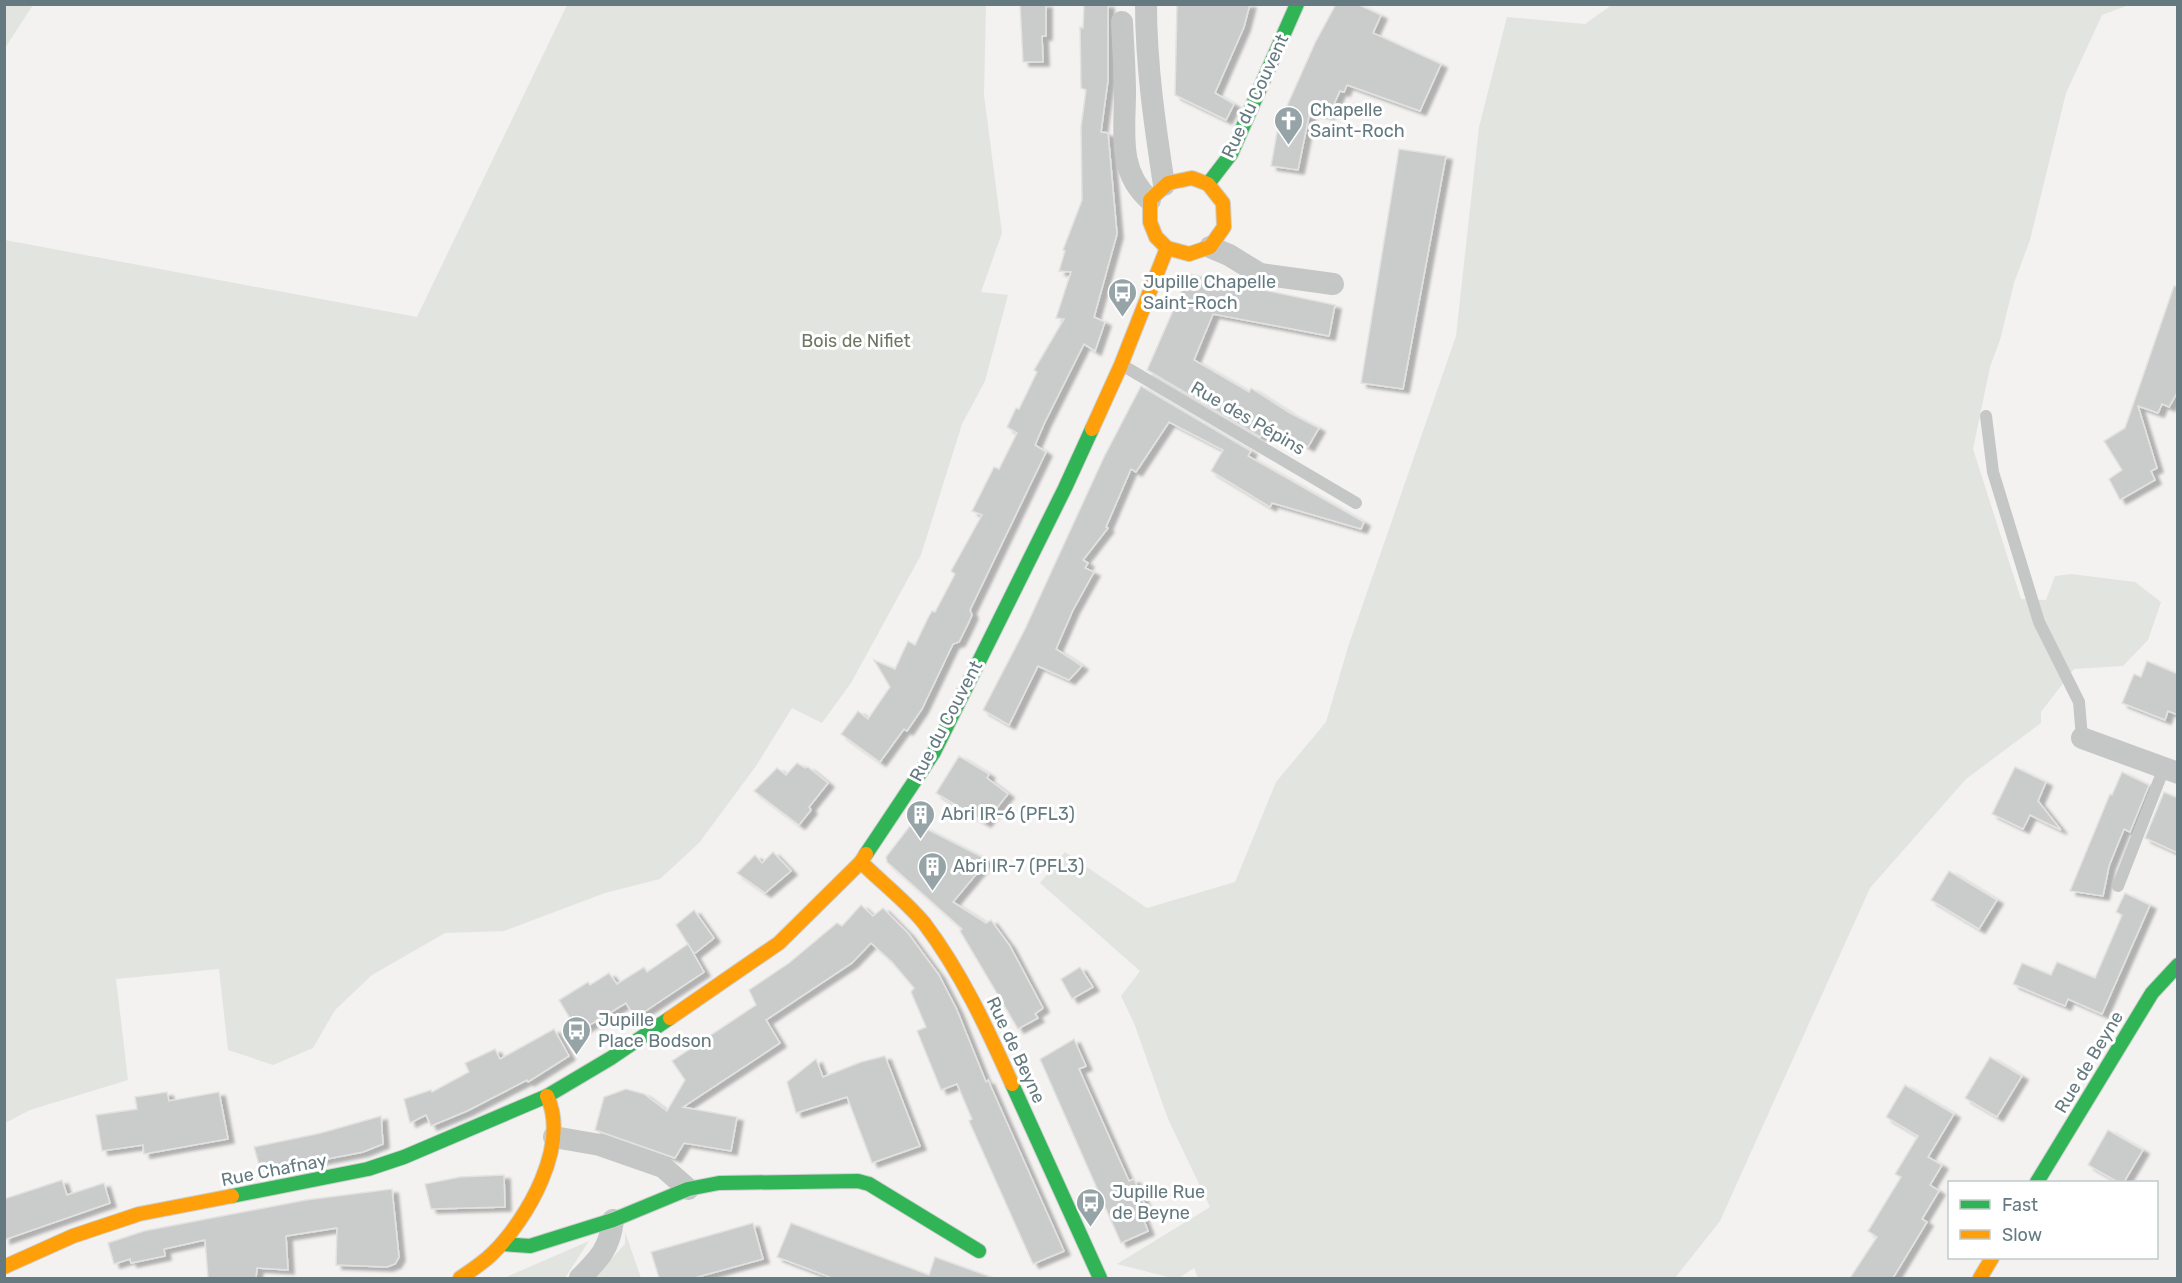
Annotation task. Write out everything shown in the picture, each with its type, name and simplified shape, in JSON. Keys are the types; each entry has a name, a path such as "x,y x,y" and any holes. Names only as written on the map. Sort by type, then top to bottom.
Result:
{"street":[{"path":"1122,22 1125,93 1122,136 1131,176 1138,189 1157,193 1174,181 1192,178 1208,184 1223,203 1224,227 1210,247 1188,254 1167,248 1156,237 1150,222 1157,193 1157,141 1146,28 1146,4"},
{"name":"Rue du Couvent","path":"1208,184 1231,154 1297,4"},
{"path":"1210,247 1229,255 1260,274 1333,284"},
{"name":"Rue du Couvent","path":"547,1096 611,1058 779,943 861,862 934,752 1065,488 1121,365 1167,248"},
{"path":"2082,738 2171,770"},
{"name":"Rue de Beyne","path":"861,862 922,921 954,966 988,1030 1100,1278"},
{"name":"Rue de Beyne","path":"2038,1181 2152,993 2178,965"},
{"path":"460,1278 502,1244 534,1196 554,1137 553,1109 547,1096"},
{"name":"Rue Chafnay","path":"4,1267 73,1236 139,1214 368,1169 404,1157 547,1096"},
{"path":"554,1137 600,1145 663,1167 688,1189"},
{"path":"502,1244 530,1246 613,1220 688,1189 719,1183 858,1181 868,1184 979,1251"},
{"path":"580,1278 598,1260 611,1238 613,1220"},
{"path":"1980,1278 1991,1259"}],"lane":[{"name":"Rue des Pépins","path":"1121,365 1356,503"},
{"path":"1986,416 1993,472 2039,622 2079,702 2082,738"},
{"path":"2118,886 2171,770"}],"green space":[{"path":"1613,4 2129,5 2102,15 2066,93 2030,240 2014,283 2000,340 1990,367 1973,449 2021,599 2046,600 2055,576 2071,574 2135,582 2161,602 2148,640 2123,666 2074,669 2041,712 2041,723 1966,779 1870,888 1720,1221 1675,1278 1198,1278 1194,1268 1179,1278 1172,1278 1117,1264 1210,1207 1168,1119 1134,1023 1121,996 1140,971 1040,883 1065,852 1147,908 1235,882 1276,782 1326,722 1348,647 1456,336 1479,127 1507,17 1585,24"},
{"path":"7,5 33,5 5,48 5,10"},
{"name":"Bois de Nifiet","path":"567,5 986,5 984,95 1002,233 981,292 1008,295 985,381 962,424 921,555 851,683 822,723 792,708 756,766 699,843 660,879 605,893 504,931 445,933 372,975 335,1010 313,1048 273,1065 228,1050 219,969 116,979 128,1080 30,1110 5,1123 5,240 417,317"},
{"path":"625,1232 641,1278 594,1278 625,1244"},
{"path":"589,1241 565,1278 504,1278"}],"building":[{"path":"1020,4 1046,4 1046,36 1042,36 1043,62 1023,62"},
{"path":"1084,4 1108,4 1108,80 1101,132 1108,133 1117,234 1094,317 1105,322 1095,351 1084,344 1045,422 1035,445 1046,452 970,610 972,615 959,642 953,644 922,709 907,731 904,729 880,762 841,734 858,711 868,719 890,687 874,660 895,669 908,641 915,645 932,611 935,612 955,574 951,571 982,515 972,511 994,467 999,469 1017,433 1007,427 1016,408 1019,409 1037,372 1034,370 1064,319 1056,318 1071,272 1059,271 1065,251 1063,250 1082,200 1081,127 1086,90 1081,88 1080,27 1083,28"},
{"path":"1177,4 1250,4 1244,27 1215,93 1234,104 1226,120 1175,95"},
{"path":"1336,4 1357,4 1381,15 1373,33 1441,64 1420,111 1347,85 1344,92 1340,91 1329,115 1310,111 1298,170 1271,166 1279,121"},
{"path":"1399,149 1446,156 1403,389 1361,383"},
{"path":"1189,274 1335,305 1329,336 1213,314 1194,360 1249,392 1251,388 1319,428 1308,447 1268,424 1260,437 1147,370"},
{"path":"2174,286 2178,287 2178,391 2169,407 2162,404 2158,413 2138,406 2157,468 2151,471 2155,480 2120,500 2109,479 2122,470 2104,441 2125,428"},
{"path":"1141,386 1251,451 1248,456 1364,522 1361,529 1272,503 1270,507 1211,471 1223,450 1169,422 1136,472 1131,469 1106,527 1108,528 1083,560 1088,563 1085,568 1094,572 1073,610 1056,649 1082,666 1069,680 1038,666 1009,725 983,710 1025,629 1104,457"},
{"path":"2147,661 2178,674 2178,715 2168,711 2165,720 2122,703 2134,674 2141,677"},
{"path":"959,756 989,774 987,778 1008,794 985,823 936,793"},
{"path":"797,763 805,768 808,767 828,783 809,807 811,810 799,825 754,791 777,768 786,775"},
{"path":"2015,767 2046,782 2038,801 2061,830 2030,815 2023,829 1992,814"},
{"path":"2122,772 2149,785 2130,832 2124,829 2109,866 2103,896 2070,891 2110,794 2112,795"},
{"path":"2164,792 2178,798 2178,853 2145,838"},
{"path":"913,822 988,860 953,902 986,923 991,920 1010,946 1043,1008 1035,1014 1038,1018 1018,1029 960,931 962,929 887,862 886,857"},
{"path":"773,852 791,871 765,893 737,873 755,855 762,863"},
{"path":"1949,871 1997,900 1979,929 1931,900"},
{"path":"2125,893 2150,905 2102,1014 2068,999 2065,1006 2013,984 2022,963 2051,975 2057,962 2095,978 2122,915 2116,912"},
{"path":"861,905 873,916 883,908 908,933 939,975 957,1010 986,1082 988,1080 1064,1251 1033,1264 969,1121 972,1119 957,1084 941,1090 917,1031 926,1027 911,992 914,988 892,962 871,943 852,963 766,1020 780,1043 683,1107 737,1117 731,1151 684,1143 675,1158 595,1130 604,1097 626,1089 644,1094 667,1111 685,1080 672,1061 756,1005 749,990 789,963 837,923 842,926"},
{"path":"694,910 714,938 694,954 676,925"},
{"path":"688,944 704,972 635,1018 626,1003 578,1032 559,1000 588,982 590,985 609,973 617,984 644,967 647,972"},
{"path":"1080,967 1093,987 1072,999 1061,979"},
{"path":"554,1029 569,1056 528,1082 527,1080 467,1111 431,1126 426,1115 410,1123 404,1099 431,1090 432,1092 469,1072 465,1063 495,1049 500,1059"},
{"path":"1074,1039 1086,1066 1079,1069 1129,1181 1134,1179 1145,1205 1139,1208 1148,1231 1121,1243 1040,1059"},
{"path":"885,1056 920,1146 872,1163 847,1097 796,1113 787,1082 816,1059 823,1077 861,1062"},
{"path":"1990,1057 2022,1076 1997,1117 1965,1098"},
{"path":"1905,1085 1954,1114 1928,1157 1942,1165 1930,1185 1939,1191 1922,1219 1927,1222 1893,1278 1850,1278 1877,1237 1868,1231 1901,1177 1895,1174 1918,1136 1886,1117"},
{"path":"167,1092 169,1101 219,1092 228,1139 144,1154 143,1145 102,1151 96,1115 137,1109 135,1097"},
{"path":"381,1116 383,1144 363,1152 261,1172 254,1147 321,1133"},
{"path":"2108,1130 2143,1150 2125,1181 2116,1181 2088,1165"},
{"path":"504,1175 505,1207 431,1209 425,1184 460,1177"},
{"path":"62,1180 67,1195 104,1183 110,1203 4,1240 4,1199"},
{"path":"392,1189 399,1257 395,1264 387,1267 336,1265 337,1228 286,1236 288,1270 257,1268 256,1278 208,1278 205,1240 164,1249 165,1256 131,1263 130,1259 114,1264 108,1243 144,1231 306,1200"},
{"path":"753,1223 763,1259 694,1278 659,1278 651,1252"},
{"path":"791,1223 929,1275 935,1257 988,1276 988,1278 832,1278 777,1257"}],"traffic: fast":[{"path":"1208,184 1231,154 1297,4"},
{"path":"866,854 934,752 1092,429"},
{"path":"2038,1181 2152,993 2178,965"},
{"path":"232,1196 368,1169 404,1157 547,1096 611,1058 670,1018"},
{"path":"1012,1084 1100,1278"},
{"path":"502,1244 530,1246 613,1220 688,1189 719,1183 858,1181 869,1184 979,1251"}],"traffic: slow":[{"path":"1192,178 1208,184 1223,203 1224,227 1210,247 1189,254 1167,248 1156,237 1150,222 1150,200 1168,183 1192,178"},
{"path":"1092,429 1121,365 1167,248"},
{"path":"670,1018 779,943 861,862 866,854"},
{"path":"861,862 917,915 950,961 993,1042 1012,1084"},
{"path":"460,1278 493,1253 532,1201 542,1180 553,1136 553,1115 547,1096"},
{"path":"4,1267 73,1236 139,1214 232,1196"},
{"path":"1980,1278 1991,1259"}],"place":[{"name":"Chapelle Saint-Roch","path":"1289,146"},
{"name":"Jupille Chapelle Saint-Roch","path":"1122,318"},
{"name":"Abri IR-6 (PFL3)","path":"920,840"},
{"name":"Abri IR-7 (PFL3)","path":"932,892"},
{"name":"Jupille Place Bodson","path":"577,1056"},
{"name":"Jupille Rue de Beyne","path":"1091,1228"}]}
